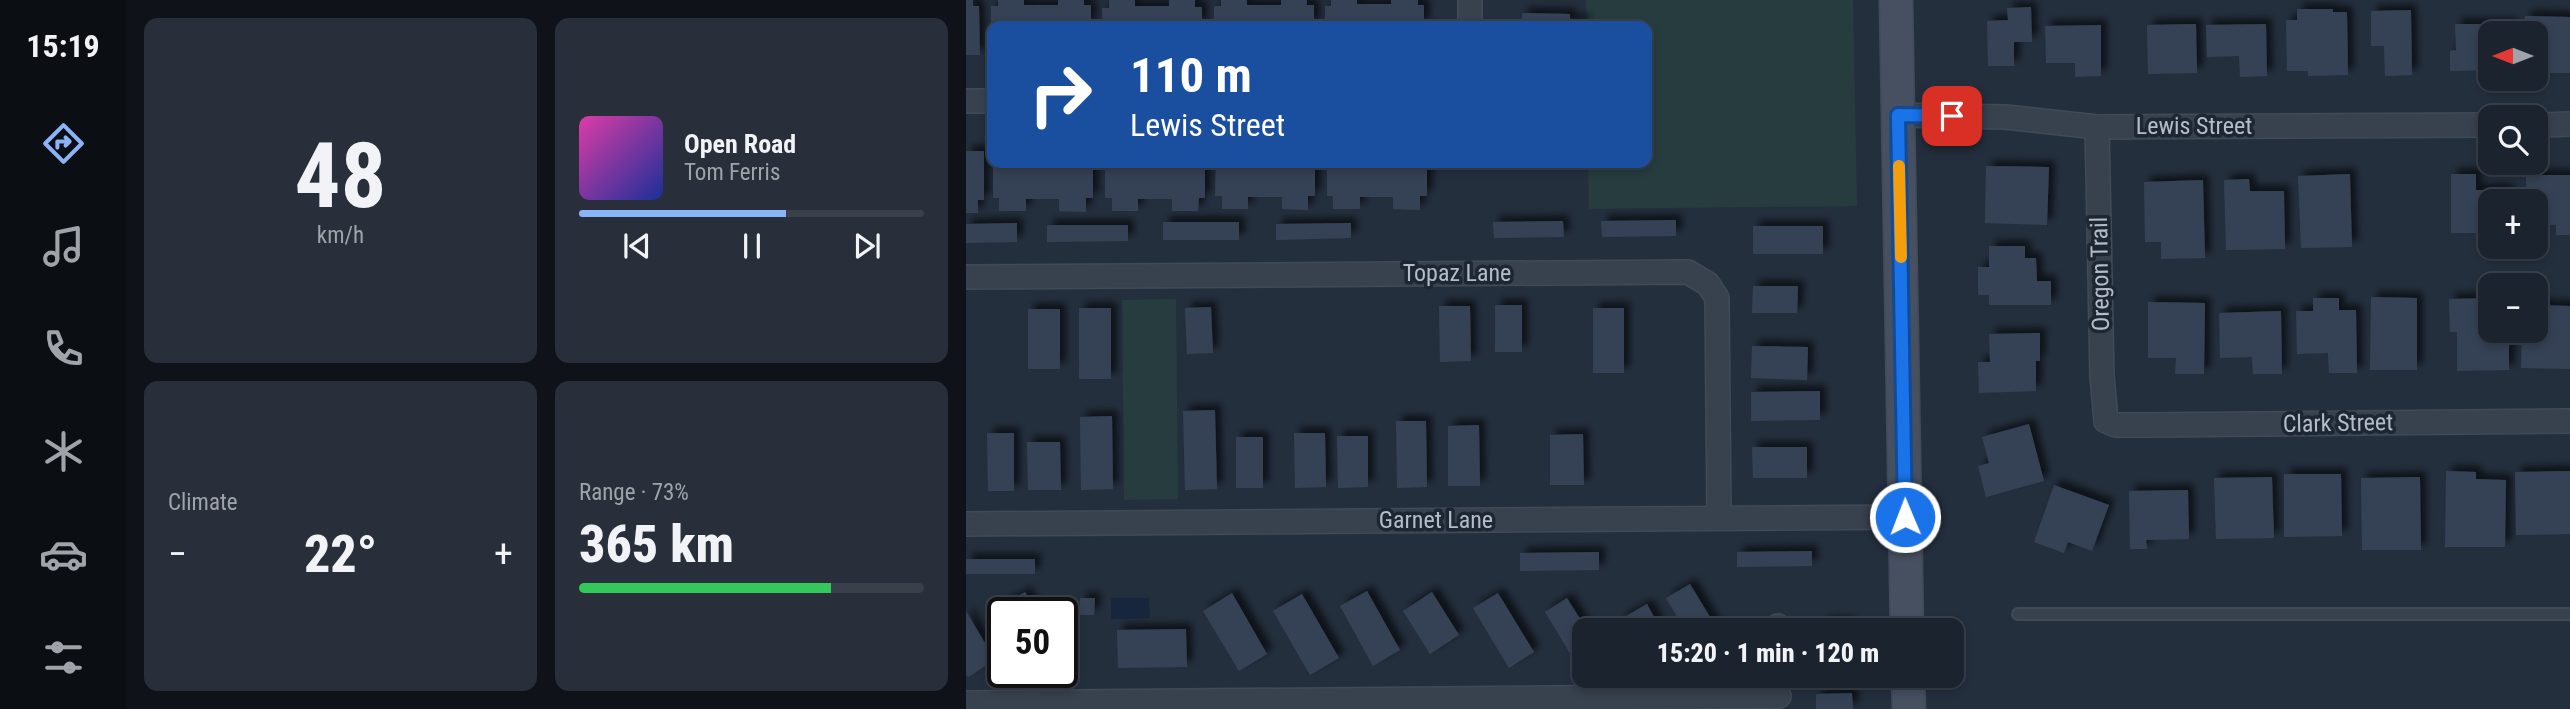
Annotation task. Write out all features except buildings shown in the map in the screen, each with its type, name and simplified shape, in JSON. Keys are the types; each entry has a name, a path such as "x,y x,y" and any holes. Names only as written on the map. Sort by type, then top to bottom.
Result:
{"main road":[{"path":"1896,0 1907,618"},
{"path":"1908,688 1909,709"}],"street":[{"path":"1470,0 1470,21"},
{"path":"966,101 987,101"},
{"name":"Lewis Street","path":"1898,115 2005,117 2096,127 2478,125"},
{"path":"2548,125 2570,124"},
{"name":"Oregon Trail","path":"2096,127 2102,376 2106,421"},
{"name":"Topaz Lane","path":"966,276 1688,272 1708,284 1717,298 1719,517"},
{"name":"Clark Street","path":"2106,421 2116,425 2139,425 2570,421"},
{"name":"Garnet Lane","path":"966,524 1905,517"},
{"path":"966,703 1779,694"}],"lane":[{"path":"2018,614 2570,614"}],"green space":[{"path":"1586,0 1853,0 1857,206 1589,209 1588,168 1652,168 1652,21 1587,21"},
{"path":"1176,299 1178,499 1124,500 1122,300"}],"water":[{"path":"1111,598 1149,598 1150,618 1111,619"}],"slow traffic":[{"path":"1899,166 1901,257"}],"route":[{"path":"1905,517 1898,115 1952,116"}]}
